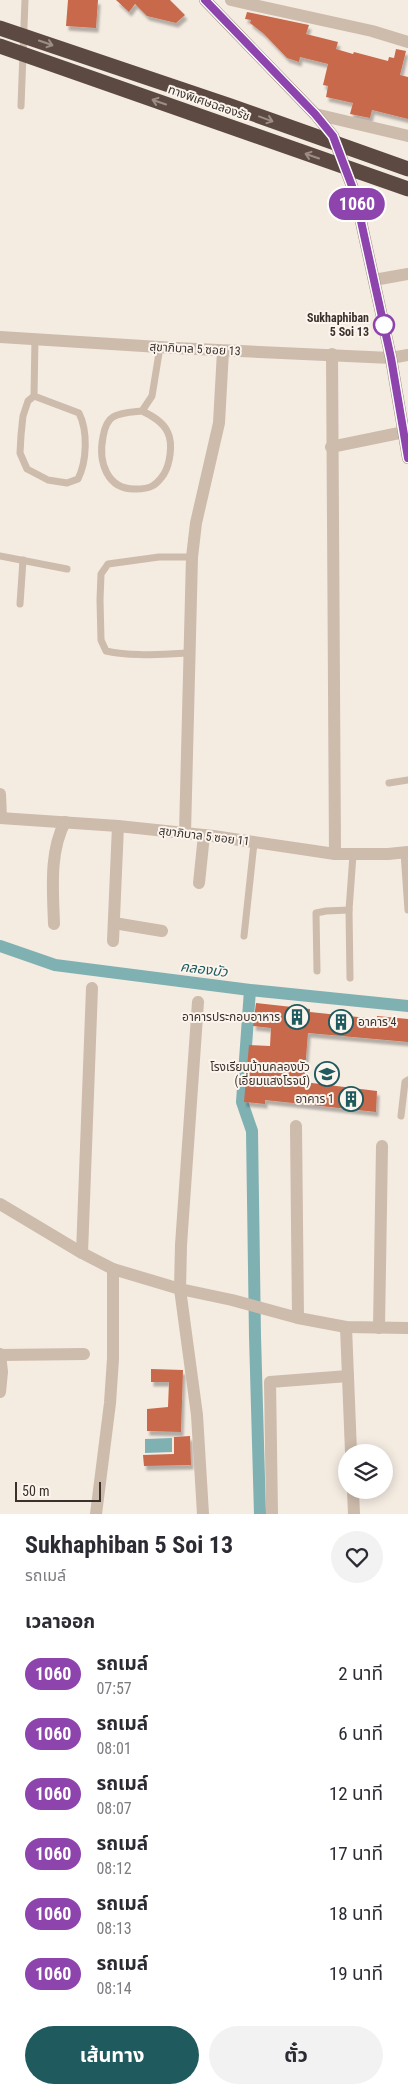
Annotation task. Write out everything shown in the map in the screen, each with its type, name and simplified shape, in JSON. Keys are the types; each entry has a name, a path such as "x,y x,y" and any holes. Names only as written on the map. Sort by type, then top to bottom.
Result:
{"highway":[{"name":"ทางพิเศษฉลองรัช","path":"0,28 231,106 408,169"},
{"name":"ทางพิเศษฉลองรัช","path":"0,46 408,189"}],"street":[{"path":"205,0 315,114 333,136 355,194 391,358 406,435 408,458"},
{"path":"231,0 372,31 408,42"},
{"path":"315,114 408,136"},
{"path":"374,280 408,274"},
{"name":"สุขาภิบาล 5 ซอย 13","path":"0,337 223,351 332,354 391,358 408,355"},
{"path":"185,833 192,557 196,523 218,423 223,351"},
{"path":"332,354 331,447 335,854"},
{"path":"331,447 406,435"},
{"path":"0,794 0,818"},
{"name":"สุขาภิบาล 5 ซอย 11","path":"0,818 118,826 204,835 335,854 353,855 406,852"},
{"path":"54,924 53,890 56,848 58,834 65,822"},
{"path":"113,941 118,826"},
{"path":"199,883 204,835"},
{"path":"114,923 162,931"},
{"path":"82,1253 92,988"},
{"path":"198,1002 181,1245 180,1289 197,1415 203,1514"},
{"path":"296,1126 298,1318"},
{"path":"379,1328 382,1146"},
{"path":"0,1204 82,1253 113,1269 180,1289 232,1300 298,1318 346,1327 408,1328"},
{"path":"96,1514 110,1403 113,1359 113,1269"},
{"path":"346,1327 351,1444"},
{"path":"0,1392 0,1354 84,1354"},
{"path":"272,1514 270,1382 348,1376"},
{"path":"353,1499 354,1514"}],"lane":[{"path":"21,106 25,0"},
{"path":"34,396 79,414 84,424 84,467 78,479 67,483 48,480 27,469 20,453 23,416 28,402 34,396 35,338"},
{"path":"142,411 151,415 168,432 171,450 166,469 158,484 145,489 128,490 113,483 105,472 100,449 105,428 111,418 125,413 142,411 152,396 160,347"},
{"path":"0,556 67,569"},
{"path":"189,653 142,655 106,651 101,640 100,583 101,574 108,564 159,557 192,557"},
{"path":"20,604 22,560"},
{"path":"389,783 408,780"},
{"path":"244,936 254,843"},
{"path":"406,852 408,910"},
{"path":"350,978 349,910 353,855"},
{"path":"317,971 316,913 349,910"},
{"path":"401,1116 405,1082 408,1080"}],"water":[{"path":"172,1438 172,1452 145,1453 145,1439"}],"building":[{"path":"68,0 98,0 96,28 66,26"},
{"path":"116,0 170,0 185,15 176,23 147,16 135,4 129,12"},
{"path":"247,12 309,25 306,34 338,42 336,49 353,54 354,52 388,61 389,57 394,58 396,49 406,51 400,75 408,77 408,119 372,110 370,118 350,114 353,103 326,97 328,86 323,85 328,64 300,57 299,62 287,58 264,34 250,23 251,20 245,19"},
{"path":"256,1003 310,1009 310,1012 377,1019 377,1016 408,1019 408,1042 308,1033 304,1082 377,1091 376,1112 265,1100 265,1104 244,1102 249,1045 270,1046 271,1028 253,1026"},
{"path":"151,1369 183,1370 181,1432 147,1431 147,1409 168,1407 169,1382 151,1382"},
{"path":"190,1436 191,1465 144,1466 143,1455 174,1454 174,1437"}],"waterway":[{"name":"คลองบัว","path":"0,946 55,965 250,990 408,1006"},
{"path":"250,990 242,1102 252,1131 260,1514"}],"bus line":[{"name":"1060","path":"205,0 315,114 333,136 355,194 391,358 408,458"}],"place":[{"name":"Sukhaphiban 5 Soi 13","path":"384,325"},
{"name":"อาคารประกอบอาหาร","path":"297,1017"},
{"name":"อาคาร 4","path":"341,1022"},
{"name":"โรงเรียนบ้านคลองบัว (เอี่ยมแสงโรจน์)","path":"327,1074"},
{"name":"อาคาร 1","path":"351,1099"}]}
